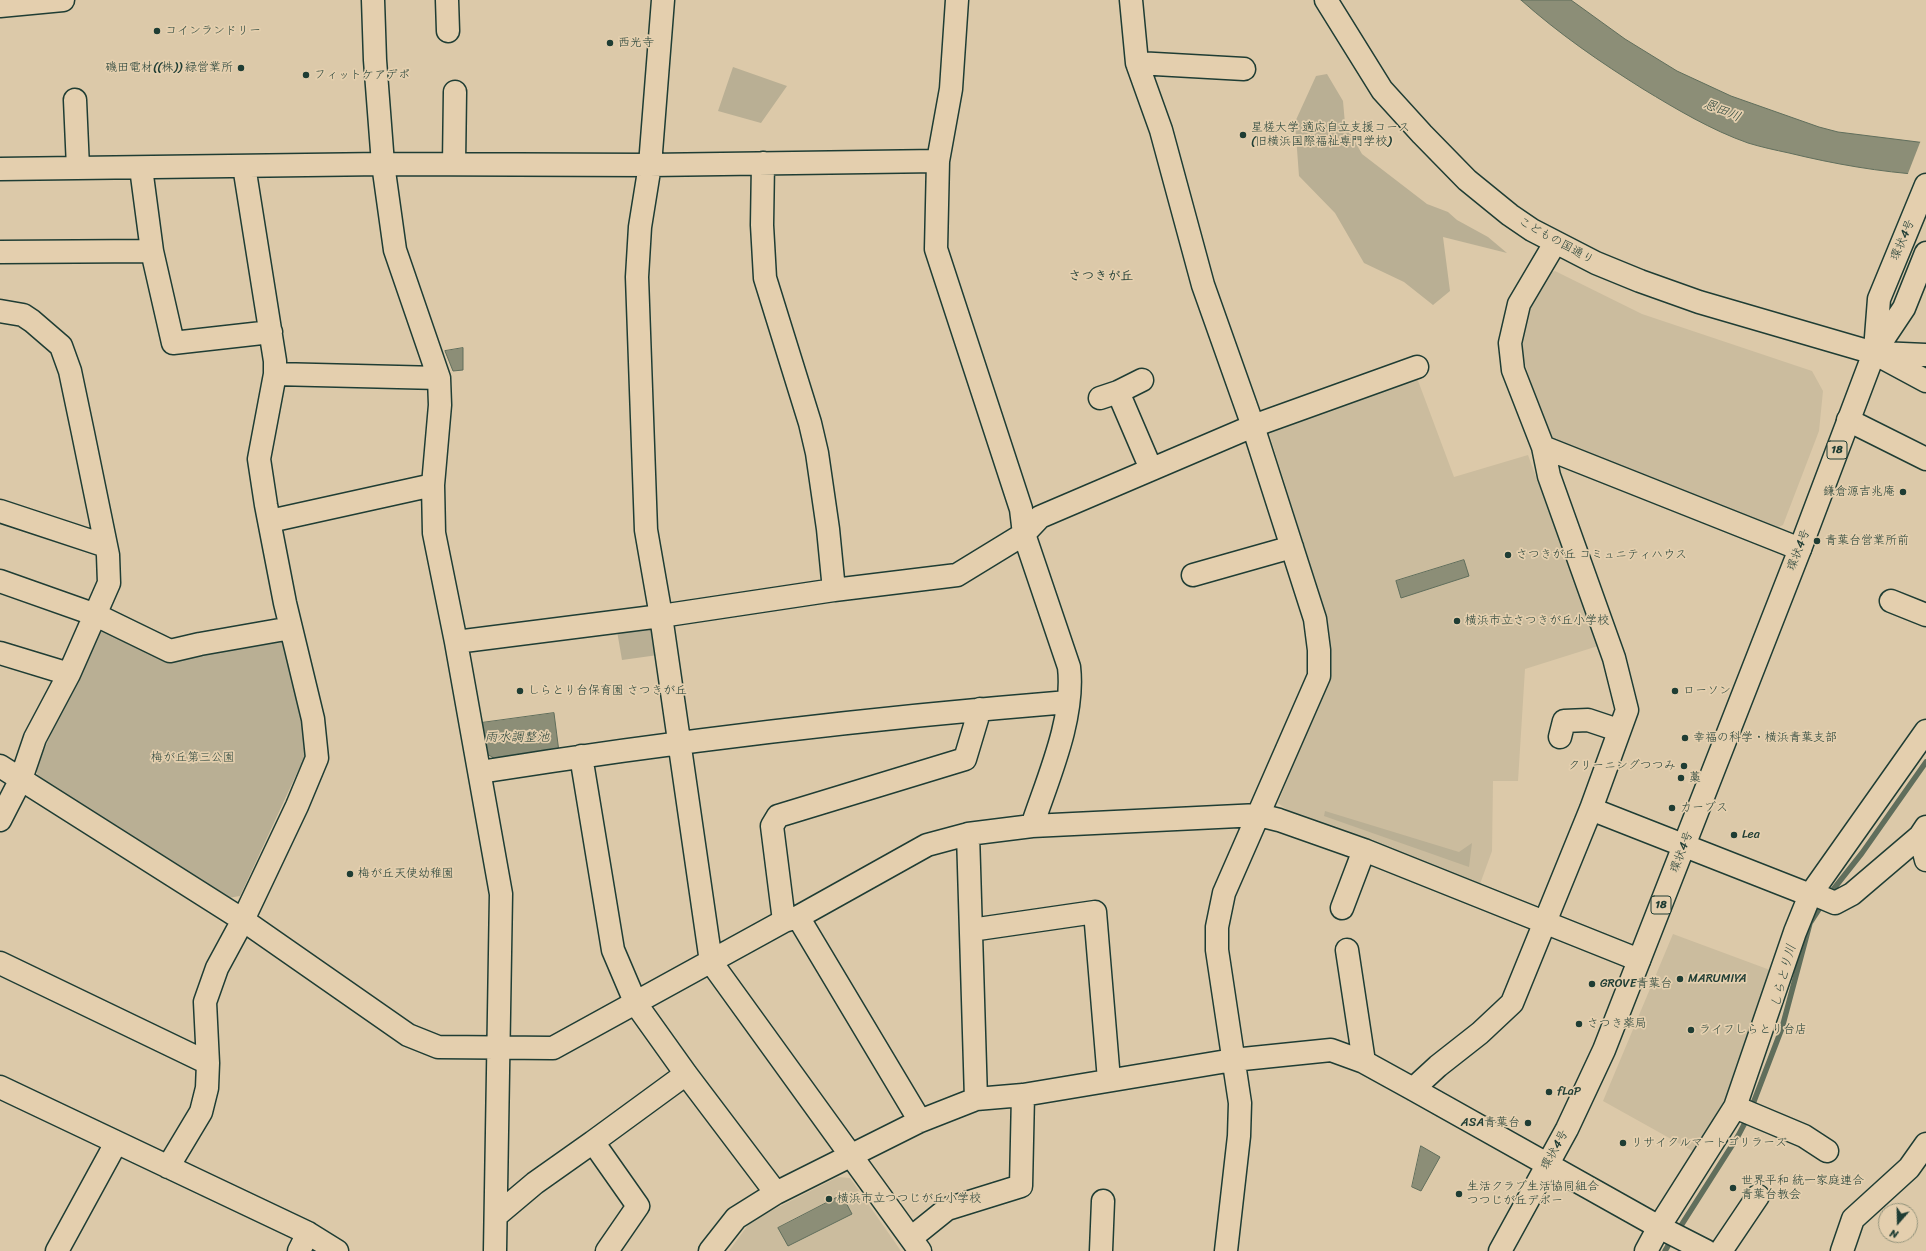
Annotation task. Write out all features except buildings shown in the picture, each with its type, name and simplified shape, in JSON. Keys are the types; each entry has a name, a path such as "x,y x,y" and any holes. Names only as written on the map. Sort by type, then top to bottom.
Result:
{"street":[{"path":"0,6 63,0"},
{"path":"373,0 375,60 383,164 396,250 439,378 440,405 433,485 434,533 456,642 501,894 497,1215 495,1251"},
{"path":"447,0 448,31"},
{"path":"663,0 650,165 640,227 637,277 646,530 661,616 678,743 711,962 915,1244 948,1209 1021,1186 1023,1096"},
{"path":"957,0 951,90 938,161 936,249 1021,509 1024,534 1069,667 1071,685 1062,738 1032,826"},
{"path":"1131,0 1137,63 1161,130 1204,285 1253,426 1315,619 1319,650 1319,676 1224,893 1217,927 1217,950 1240,1104 1239,1136 1226,1251"},
{"name":"こどもの国通り","path":"1326,0 1382,90 1467,180 1510,215 1555,243 1596,263 1699,302 1874,353 1926,381"},
{"path":"1137,63 1244,69"},
{"path":"454,164 455,92"},
{"path":"75,100 78,168"},
{"path":"0,169 383,164 650,165 938,161"},
{"path":"763,163 762,225 765,278 810,423 817,453 828,529 834,590"},
{"path":"168,1167 201,1112 207,1088 208,1063 205,1002 217,968 243,920 317,758 313,719 291,628 266,505 259,460 275,374 275,361 272,332 244,166"},
{"path":"141,168 152,251 173,343 272,332"},
{"name":"環状4号","path":"1874,353 1879,299 1923,191"},
{"path":"1413,1089 1438,1066 1480,1033 1512,1003 1591,809 1618,730 1627,710 1614,658 1549,476 1543,447 1513,370 1510,343 1519,304 1555,243"},
{"path":"0,252 152,251"},
{"name":"環状4号","path":"1500,1251 1587,1090 1685,845 1800,549 1874,353 1904,308 1926,253"},
{"path":"0,311 23,315 61,346 70,371 106,546 110,583 69,674 35,738 20,779 0,820"},
{"name":"こどもの国通り","path":"1874,353 1926,355"},
{"path":"456,642 661,616 834,590 957,575 1024,534 1040,518 1253,426 1417,367"},
{"path":"275,374 439,378"},
{"path":"1142,380 1109,395 1151,469"},
{"path":"1848,420 1926,459"},
{"path":"1543,447 1800,549"},
{"path":"270,521 433,485"},
{"path":"0,510 106,546"},
{"path":"1202,577 1292,547"},
{"path":"0,581 96,615 170,651 200,644 291,628"},
{"path":"1891,601 1926,615"},
{"path":"0,653 69,674"},
{"path":"480,772 697,740 980,709 1068,702"},
{"path":"920,1121 791,919 772,826 778,816 965,759 980,709"},
{"path":"1561,721 1588,720 1618,730"},
{"path":"1646,1251 1735,1106 1795,932 1820,898 1926,731"},
{"path":"581,756 613,950 636,1004 686,1074 776,1193"},
{"path":"0,766 243,920 408,1036 438,1047 498,1049 553,1048 927,845 968,834 1032,826 1259,815 1279,820 1364,850 1545,921 1639,960"},
{"path":"1591,809 1820,898 1852,894 1923,832"},
{"path":"1923,832 1926,860"},
{"path":"968,834 976,1099"},
{"path":"1342,908 1364,850"},
{"path":"971,930 1095,912 1109,1080"},
{"path":"1347,950 1364,1062"},
{"path":"0,963 208,1063"},
{"path":"710,1251 736,1218 776,1193 920,1121 976,1099 1023,1096 1109,1080 1233,1060 1331,1050 1364,1062 1548,1163 1661,1228 1706,1251"},
{"path":"497,1215 535,1183 686,1074"},
{"path":"0,1087 168,1167 304,1242 337,1251"},
{"path":"1735,1106 1804,1136 1827,1151"},
{"path":"57,1251 116,1142"},
{"path":"593,1142 638,1206 607,1251"},
{"path":"1842,1251 1853,1220 1909,1168 1926,1144"},
{"path":"1721,1251 1758,1196"},
{"path":"1101,1251 1103,1201"}],"shaded area":[{"path":"1555,271 1642,314 1812,371 1823,391 1819,431 1783,525 1774,529 1556,443 1547,434 1522,354 1521,330 1528,309 1547,274"},
{"name":"横浜市立さつきが丘小学校","path":"1417,378 1454,477 1528,455 1598,646 1525,669 1518,781 1493,781 1492,851 1480,884 1368,839 1294,815 1278,803 1312,719 1330,659 1320,596 1269,433"},
{"path":"1673,934 1770,970 1730,1104 1698,1154 1603,1101"},
{"name":"横浜市立つつじが丘小学校","path":"838,1177 850,1178 901,1251 729,1251 751,1221"}],"green space":[{"path":"733,67 787,86 761,123 718,111"},
{"path":"1327,74 1343,101 1345,124 1362,154 1427,204 1448,212 1457,220 1488,237 1507,253 1443,237 1450,291 1433,305 1404,282 1364,263 1335,213 1299,176 1295,122 1316,76"},
{"path":"647,625 655,633 658,655 622,660 617,631"},
{"name":"梅が丘第三公園","path":"113,629 156,653 283,642 309,747 240,896 228,898 38,779 36,767 98,632"},
{"path":"1325,811 1459,852 1472,843 1469,867 1324,816"}],"water":[{"name":"恩田川","path":"1521,0 1571,0 1625,39 1677,71 1731,96 1819,127 1838,132 1926,143 1926,175 1874,170 1840,164 1763,147 1734,138 1694,119 1627,79 1565,36"},
{"path":"463,348 463,370 453,371 445,351"},
{"path":"1464,560 1469,576 1401,598 1396,581"},
{"name":"雨水調整池","path":"554,713 559,752 497,760 487,754 481,723"},
{"path":"1421,1146 1440,1157 1421,1191 1412,1187"},
{"path":"842,1195 852,1214 788,1246 778,1228"}],"pier":[{"path":"1921,140 1926,141 1926,177 1907,176"}],"waterway":[{"name":"しらとり川","path":"1828,896 1862,853 1926,762"},
{"name":"しらとり川","path":"1751,1109 1782,1028 1810,923 1823,903"},
{"name":"しらとり川","path":"1677,1232 1738,1136 1748,1117"},
{"name":"しらとり川","path":"1665,1251 1672,1239"}],"place":[{"name":"コインランドリー","path":"157,31"},
{"name":"西光寺","path":"610,43"},
{"name":"磯田電材((株)) 緑営業所","path":"241,68"},
{"name":"フィットケアデポ","path":"306,75"},
{"name":"星槎大学 適応自立支援コース (旧横浜国際福祉専門学校)","path":"1243,135"},
{"name":"鎌倉源吉兆庵","path":"1903,492"},
{"name":"青葉台営業所前","path":"1817,541"},
{"name":"さつきが丘 コミュニティハウス","path":"1508,555"},
{"name":"横浜市立さつきが丘小学校","path":"1457,621"},
{"name":"しらとり台保育園 さつきが丘","path":"520,691"},
{"name":"ローソン","path":"1675,691"},
{"name":"幸福の科学・横浜青葉支部","path":"1685,738"},
{"name":"クリーニングつつみ","path":"1684,766"},
{"name":"藁","path":"1681,778"},
{"name":"カーブス","path":"1672,808"},
{"name":"Lea","path":"1734,835"},
{"name":"梅が丘天使幼稚園","path":"350,874"},
{"name":"MARUMIYA","path":"1680,979"},
{"name":"GROVE青葉台","path":"1592,984"},
{"name":"さつき薬局","path":"1579,1024"},
{"name":"ライフしらとり台店","path":"1691,1030"},
{"name":"fLaP","path":"1549,1092"},
{"name":"ASA青葉台","path":"1528,1123"},
{"name":"リサイクルマートゴリラーズ","path":"1623,1143"},
{"name":"世界平和 統一家庭連合 青葉台教会","path":"1733,1188"},
{"name":"生活クラブ生活協同組合 つつじが丘デポー","path":"1459,1194"},
{"name":"横浜市立つつじが丘小学校","path":"829,1199"}],"district":[{"name":"さつきが丘","path":"1101,277"}]}
